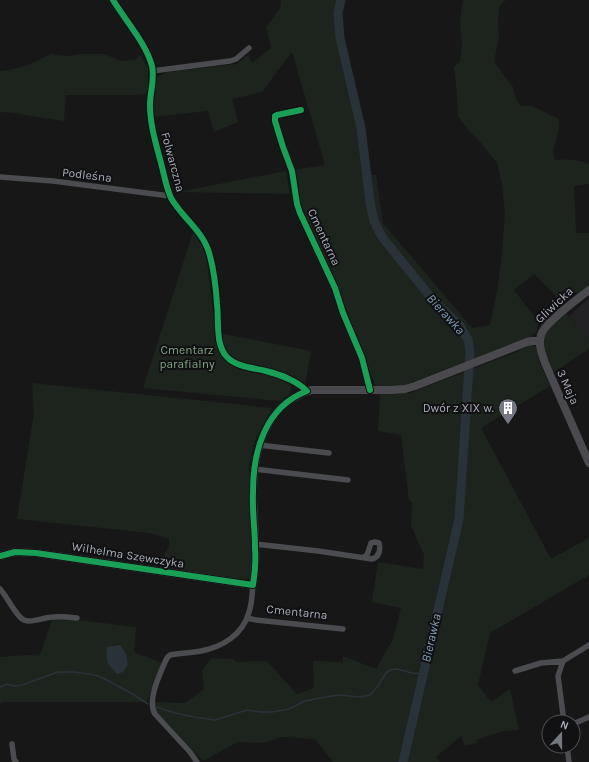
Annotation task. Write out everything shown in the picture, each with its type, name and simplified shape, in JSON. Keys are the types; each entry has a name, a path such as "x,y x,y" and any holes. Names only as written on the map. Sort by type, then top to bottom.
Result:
{"street":[{"name":"Folwarczna","path":"112,0 143,46 150,60 152,71 150,103 157,146 170,196 194,226 207,246 210,254 218,306 220,346 224,354 228,359 234,362 284,377 298,383 308,391"},
{"path":"152,71 230,61 236,59 249,48"},
{"name":"Cmentarna","path":"301,110 277,115 275,116 275,121 292,171 297,204 300,213 333,283 364,364 370,390"},
{"name":"Podleśna","path":"0,177 58,182 170,196"},
{"name":"Gliwicka","path":"540,341 542,332 547,325 589,290"},
{"name":"Cmentarna","path":"198,762 156,717 152,709 152,700 165,662 170,655 202,651 222,644 236,634 247,618 250,608 255,568 253,493 254,470 259,445 267,425 275,413 298,395 308,391 405,389 530,341 540,341"},
{"name":"3 Maja","path":"540,341 541,351 545,363 589,463"},
{"path":"259,445 329,453"},
{"path":"254,470 348,480"},
{"path":"255,544 318,550 364,557"},
{"name":"Wilhelma Szewczyka","path":"0,556 15,552 36,553 133,566 253,585"},
{"path":"0,589 20,617 24,620 29,621 53,616 77,618"},
{"name":"Cmentarna","path":"247,618 343,629"},
{"path":"515,671 541,663 563,661 589,644"},
{"path":"563,661 558,676 563,714"},
{"path":"12,744 12,751 16,762"}],"shaded area":[{"path":"589,298 589,340 569,316"},
{"path":"120,645 126,654 128,665 123,672 117,674 108,662 107,647"}],"green space":[{"path":"281,0 339,0 337,5 336,39 359,138 362,174 376,175 383,223 472,328 490,325 498,286 505,213 502,184 497,163 468,130 458,116 454,67 460,61 462,43 460,21 463,0 506,0 500,5 498,20 499,37 494,62 513,87 516,99 521,106 532,106 559,119 559,128 553,151 555,160 572,160 589,164 589,184 574,186 576,233 589,233 589,286 580,294 574,292 565,299 559,299 534,274 514,290 537,320 537,331 531,337 402,386 376,387 347,315 302,212 298,195 298,186 293,170 325,165 292,52 262,92 232,99 238,122 214,132 208,111 153,117 152,97 157,77 167,72 237,64 248,55 252,63 271,48 266,27 280,9"},
{"path":"51,54 69,56 80,54 104,54 121,61 135,60 140,55 148,68 148,89 145,94 135,95 66,95 64,121 0,112 0,71 33,63"},
{"path":"286,171 290,194 178,192"},
{"name":"Cmentarz parafialny","path":"193,232 205,245 218,350 228,363 241,369 274,376 290,385 290,394 279,401 143,388"},
{"path":"566,313 589,340 589,349 554,372 544,350 544,339 549,328"},
{"path":"224,334 311,351 305,385 292,377 234,360 224,350 221,336"},
{"path":"532,344 536,347 539,361 550,386 481,428 551,559 589,538 589,575 490,633 478,685 491,702 510,689 519,730 504,731 476,740 477,743 465,746 461,736 436,757 440,762 333,762 315,739 281,737 264,743 238,742 203,761 155,710 155,702 185,703 204,689 202,670 211,658 233,659 236,662 267,661 297,694 314,688 313,661 343,662 343,656 376,669 393,639 401,608 372,602 378,562 423,569 424,555 411,525 412,503 409,500 401,435 378,431 380,393 410,393 519,351"},
{"path":"32,383 272,408 255,440 249,465 252,579 216,577 158,566 169,546 169,539 149,533 17,519 34,412"},
{"path":"53,617 136,627 134,652 162,663 147,702 2,702 0,704 0,657 40,654"}],"waterway":[{"name":"Bierawka","path":"341,0 338,13 340,38 361,128 370,202 374,221 382,237 433,300 460,326 468,340 470,352 459,519 403,762"},
{"path":"157,707 175,713 215,720 247,710 272,712 289,709 305,701 325,697 339,695 360,697 370,695 386,673 391,670 397,669 423,674"},
{"path":"0,687 7,684 13,686 22,685 58,672 82,673 103,678 148,704"}],"cycle path":[{"path":"0,556 15,552 36,553 253,585 255,571 253,506 254,477 259,446 271,419 293,398 307,391 283,376 245,367 235,363 223,352 218,332 218,310 213,268 210,256 203,239 171,198 166,185 155,142 150,112 153,76 152,66 140,40 113,0"},
{"path":"301,110 277,115 275,116 275,121 292,171 297,204 300,213 335,288 343,313 362,358 370,390"}],"place":[{"name":"Dwór z XIX w.","path":"508,425"}]}
